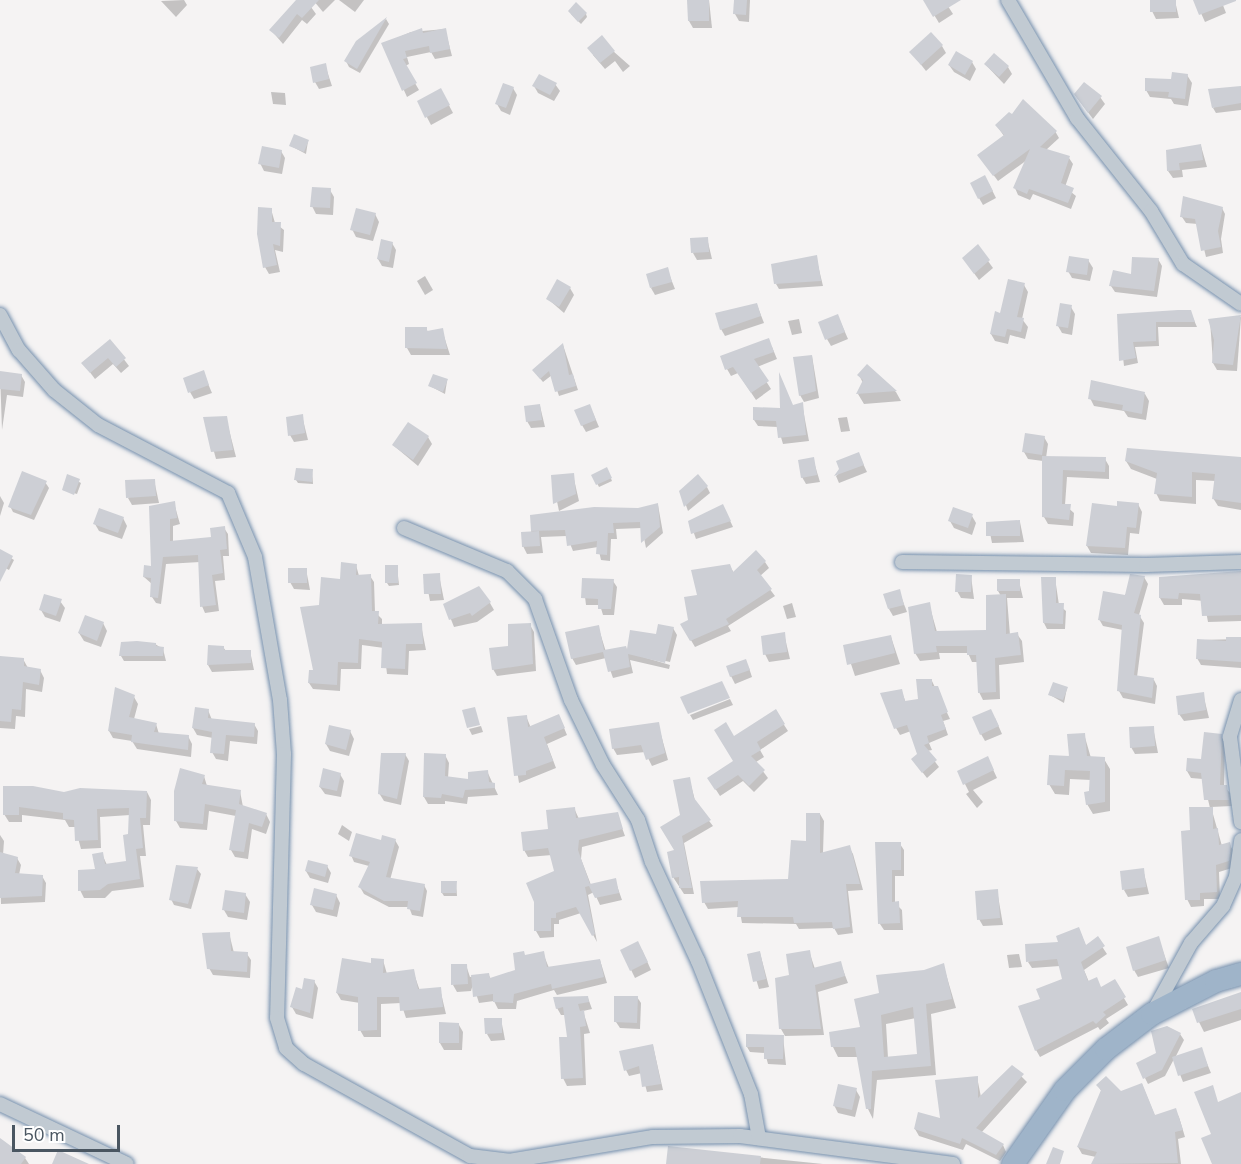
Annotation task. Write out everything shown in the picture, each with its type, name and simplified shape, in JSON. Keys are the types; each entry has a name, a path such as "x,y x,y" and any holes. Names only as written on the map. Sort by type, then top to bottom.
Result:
{"highway":[{"path":"1013,1164 1065,1090 1106,1048 1152,1014 1216,981 1241,974"}],"street":[{"path":"1008,0 1077,118 1151,211 1183,264 1241,304"},
{"path":"0,315 26,358 54,390 98,425 228,493 255,557 280,700 283,743 277,1018 286,1048 304,1064 470,1156 509,1161 653,1137 759,1138 953,1164"},
{"path":"405,528 507,571 535,599 571,700 603,765 638,820 652,862 698,961 752,1094 759,1138"},
{"path":"902,562 1146,565 1241,562"},
{"path":"1241,700 1230,736 1241,822"},
{"path":"1152,1014 1191,943 1223,906 1236,877 1241,840"},
{"path":"0,1104 128,1164"}],"building":[{"path":"296,0 319,0 302,18 297,14 279,38 269,30"},
{"path":"687,0 709,0 709,21 688,21"},
{"path":"734,0 747,0 746,15 733,14"},
{"path":"923,0 961,0 933,17"},
{"path":"1150,0 1176,0 1176,12 1150,12"},
{"path":"1193,0 1236,0 1236,1 1199,15"},
{"path":"576,2 587,13 578,22 568,11"},
{"path":"387,17 357,69 344,61 356,41"},
{"path":"422,28 423,33 446,28 450,49 430,53 429,46 405,51 407,58 403,59 417,83 402,91 381,43"},
{"path":"931,32 943,45 921,65 909,52"},
{"path":"602,35 615,51 600,63 587,48"},
{"path":"956,51 973,61 965,75 948,65"},
{"path":"994,53 1009,66 999,77 984,64"},
{"path":"326,63 329,79 313,83 310,67"},
{"path":"1172,72 1188,74 1185,99 1168,97 1169,92 1145,91 1145,78 1171,79"},
{"path":"539,74 557,83 550,95 532,86"},
{"path":"1084,82 1102,96 1088,113 1074,94"},
{"path":"503,83 514,87 506,108 495,104"},
{"path":"1241,86 1241,103 1212,108 1208,89"},
{"path":"441,88 450,105 425,118 417,101"},
{"path":"1023,99 1057,131 1040,147 1070,156 1061,183 1074,188 1068,203 1029,189 1027,194 1013,188 1030,149 993,176 977,155 1004,135 995,125 1009,112 1012,114"},
{"path":"294,134 309,140 304,152 289,146"},
{"path":"1201,144 1203,160 1179,163 1180,170 1167,171 1166,150"},
{"path":"262,146 282,150 279,168 258,164"},
{"path":"985,175 993,191 978,199 970,183"},
{"path":"312,187 331,188 330,208 310,207"},
{"path":"1183,196 1223,207 1218,231 1221,247 1201,251 1195,219 1180,217"},
{"path":"258,207 272,208 272,222 281,222 280,246 273,244 277,265 263,268 257,234"},
{"path":"356,208 376,213 370,235 350,230"},
{"path":"708,237 709,252 691,253 690,238"},
{"path":"381,239 393,242 389,262 377,259"},
{"path":"978,244 990,260 974,274 962,258"},
{"path":"817,255 821,281 774,284 771,264"},
{"path":"1069,256 1089,259 1087,275 1066,272"},
{"path":"1132,257 1159,258 1154,291 1109,286 1113,270 1131,274"},
{"path":"668,267 672,282 650,288 646,274"},
{"path":"557,279 571,287 559,307 546,299"},
{"path":"1008,279 1025,283 1017,317 1024,318 1021,332 1007,329 1005,337 990,334 995,311 1000,313"},
{"path":"757,303 761,316 720,330 715,313"},
{"path":"1060,303 1072,305 1068,328 1056,326"},
{"path":"1191,310 1195,322 1156,322 1156,341 1133,342 1136,358 1119,361 1117,314"},
{"path":"838,314 845,332 825,340 818,322"},
{"path":"1241,315 1233,365 1212,363 1214,340 1208,319"},
{"path":"405,327 427,327 427,331 443,328 447,349 405,348"},
{"path":"769,338 774,352 754,359 769,381 751,393 733,367 725,370 720,356"},
{"path":"110,339 126,358 116,367 108,358 90,373 81,363"},
{"path":"563,343 569,375 573,374 576,386 555,392 549,371 540,379 532,370"},
{"path":"812,355 816,391 799,396 793,357"},
{"path":"867,364 897,391 856,394 863,380 857,375"},
{"path":"204,370 209,385 188,393 183,378"},
{"path":"0,371 22,374 20,391 0,389"},
{"path":"779,372 793,405 803,402 806,435 778,438 776,421 753,420 753,407 780,408"},
{"path":"433,374 448,379 443,392 428,386"},
{"path":"1091,380 1145,392 1142,414 1122,410 1123,405 1088,399"},
{"path":"540,404 542,420 526,422 524,406"},
{"path":"590,404 596,420 581,426 574,410"},
{"path":"303,414 305,433 288,436 286,417"},
{"path":"227,416 233,450 211,452 203,417"},
{"path":"408,422 429,436 413,460 392,445"},
{"path":"1025,433 1045,436 1042,455 1022,452"},
{"path":"1127,448 1241,457 1241,503 1212,499 1215,474 1192,472 1192,497 1154,494 1157,473 1125,461"},
{"path":"859,452 864,465 834,476 839,469 836,461"},
{"path":"1042,456 1106,457 1105,472 1063,470 1062,504 1071,504 1069,520 1042,517"},
{"path":"814,457 817,475 801,478 798,460"},
{"path":"607,467 612,478 596,485 591,475"},
{"path":"296,468 313,469 312,482 294,480"},
{"path":"22,471 47,481 31,515 8,507"},
{"path":"574,473 576,494 553,504 551,475"},
{"path":"67,474 80,479 74,495 62,490"},
{"path":"698,474 708,486 684,507 679,491"},
{"path":"155,479 156,496 126,498 125,480"},
{"path":"175,501 177,518 170,519 170,541 211,537 210,528 225,526 227,549 220,550 223,573 212,575 216,605 200,607 198,555 163,557 158,598 150,597 151,578 143,577 144,565 151,566 149,506"},
{"path":"1117,501 1139,503 1136,528 1127,527 1125,548 1086,546 1092,503 1117,506"},
{"path":"658,503 660,527 641,543 640,522 613,523 614,533 608,533 607,555 596,554 597,541 567,546 565,530 531,531 530,515 594,507 638,508"},
{"path":"723,504 731,521 691,534 688,521"},
{"path":"953,507 973,514 968,528 948,521"},
{"path":"99,508 124,517 118,533 93,524"},
{"path":"1020,520 1020,536 986,536 986,522"},
{"path":"539,531 540,546 522,547 521,532"},
{"path":"0,549 13,556 0,582"},
{"path":"756,550 766,561 757,570 772,589 726,619 729,624 690,641 680,624 688,620 684,597 697,595 691,570 730,564 733,572"},
{"path":"341,562 357,564 356,575 371,574 372,611 379,611 378,624 422,623 423,644 406,644 405,669 381,668 382,642 359,639 358,663 338,662 337,685 308,683 309,670 313,670 300,607 319,605 321,577 340,579"},
{"path":"385,565 398,565 398,583 385,583"},
{"path":"288,568 307,568 307,583 288,583"},
{"path":"1241,571 1241,615 1202,616 1200,594 1179,593 1178,599 1159,598 1159,577"},
{"path":"440,573 441,594 424,594 423,574"},
{"path":"956,574 972,575 971,592 955,592"},
{"path":"1130,574 1145,576 1134,613 1141,615 1134,675 1154,678 1152,698 1117,691 1122,625 1098,620 1103,591 1125,595"},
{"path":"1041,577 1056,577 1056,603 1064,603 1063,624 1043,623"},
{"path":"582,578 614,579 611,609 598,609 598,599 581,598"},
{"path":"997,579 1020,579 1020,591 997,591"},
{"path":"479,586 491,602 472,616 470,613 449,620 443,604"},
{"path":"900,589 904,605 888,609 883,594"},
{"path":"44,594 62,599 56,616 39,610"},
{"path":"1006,594 1006,634 1018,632 1021,655 995,658 996,692 978,693 976,655 967,655 967,646 936,646 937,652 914,654 908,607 930,602 935,631 986,630 986,595"},
{"path":"85,615 104,622 97,641 78,633"},
{"path":"531,623 533,664 492,670 489,648 508,646 508,624"},
{"path":"658,624 674,627 665,663 628,654 630,667 608,672 603,652 571,659 565,632 599,625 604,650 626,646 627,649 630,630 656,634"},
{"path":"785,632 787,652 763,655 761,636"},
{"path":"891,635 895,653 847,665 843,645"},
{"path":"1226,637 1241,637 1241,662 1196,659 1197,639 1226,641"},
{"path":"121,642 156,643 156,646 164,647 163,656 119,656"},
{"path":"208,645 224,646 224,650 251,650 251,663 207,665"},
{"path":"0,656 24,658 24,666 41,669 39,685 23,682 21,710 12,709 11,722 0,721"},
{"path":"746,659 750,670 730,677 726,666"},
{"path":"916,679 932,679 932,686 938,686 948,712 941,715 946,729 927,736 929,743 924,745 937,760 922,773 911,759 917,754 907,725 894,729 880,693 902,689 905,701 918,699"},
{"path":"722,681 730,698 688,714 680,697"},
{"path":"1053,682 1068,687 1063,700 1048,695"},
{"path":"115,687 135,695 129,717 157,723 154,732 189,735 188,750 131,742 132,735 108,731"},
{"path":"1204,692 1206,710 1178,715 1176,696"},
{"path":"195,707 209,709 208,718 255,723 254,737 226,735 224,754 210,753 212,732 192,728"},
{"path":"475,707 480,725 467,728 462,710"},
{"path":"776,709 785,724 757,742 761,750 751,756 765,770 749,786 738,775 715,790 707,778 733,761 714,730 726,722 734,736"},
{"path":"991,709 999,726 980,735 972,717"},
{"path":"559,714 565,728 544,737 553,761 526,771 526,775 514,776 507,717 527,715 528,727"},
{"path":"659,722 665,753 646,760 641,745 612,749 609,729"},
{"path":"329,725 351,730 346,750 325,744"},
{"path":"1154,726 1155,746 1130,748 1129,727"},
{"path":"1204,732 1222,734 1220,785 1227,785 1229,800 1204,800 1201,773 1186,771 1187,758 1201,759"},
{"path":"1085,733 1087,756 1105,757 1105,802 1086,805 1084,792 1089,791 1090,771 1065,770 1064,786 1047,785 1049,755 1069,756 1067,734"},
{"path":"381,753 406,753 397,799 378,794"},
{"path":"424,753 446,754 445,776 468,779 468,772 488,770 489,782 495,783 495,788 465,790 463,798 442,794 441,798 423,797"},
{"path":"988,756 994,770 963,785 957,771"},
{"path":"180,768 205,775 202,784 241,790 239,804 267,813 262,827 249,823 244,852 229,850 236,810 205,804 203,824 174,821 174,791"},
{"path":"323,768 341,773 337,791 319,787"},
{"path":"690,777 694,798 711,820 682,836 692,888 679,888 679,877 672,878 667,852 674,850 660,827 680,815 673,780"},
{"path":"3,786 33,786 64,792 80,788 147,791 146,818 140,818 143,848 136,849 140,879 108,884 100,890 78,891 78,870 95,869 92,854 103,852 105,864 126,861 123,835 128,834 129,808 97,809 98,840 75,841 74,820 63,819 63,813 19,807 19,815 3,815"},
{"path":"575,807 576,818 618,812 623,829 579,840 578,850 590,884 616,878 619,893 595,898 589,886 585,887 595,934 592,936 576,907 556,913 556,918 551,918 551,931 534,931 534,902 526,883 554,871 548,848 523,851 521,832 548,829 546,810"},
{"path":"1189,807 1213,807 1213,829 1218,828 1219,845 1230,842 1231,846 1229,861 1216,865 1217,892 1200,893 1200,900 1185,900 1181,831 1190,830"},
{"path":"806,813 820,813 820,853 850,845 860,884 846,884 850,927 833,929 832,922 794,923 793,917 737,917 738,901 702,903 700,881 788,879 791,840 806,841"},
{"path":"356,833 381,840 382,835 396,839 386,877 425,884 420,911 407,909 408,901 384,901 358,887 370,862 349,856"},
{"path":"875,842 901,842 901,870 892,870 892,902 899,901 900,923 878,924"},
{"path":"0,852 18,857 15,873 43,875 42,896 0,898"},
{"path":"308,860 328,865 325,877 305,871"},
{"path":"176,865 198,867 188,904 169,900"},
{"path":"1144,868 1146,887 1122,890 1120,871"},
{"path":"441,881 457,881 456,893 441,893"},
{"path":"314,888 337,894 333,910 310,905"},
{"path":"998,889 1000,918 977,920 975,891"},
{"path":"225,890 246,893 244,913 222,910"},
{"path":"1079,927 1086,945 1098,936 1105,946 1081,962 1088,981 1097,977 1101,987 1115,979 1126,997 1103,1012 1106,1015 1096,1024 1093,1021 1035,1051 1018,1006 1040,999 1036,989 1062,979 1057,959 1026,962 1025,944 1058,942 1056,936"},
{"path":"230,932 231,951 248,952 247,972 207,969 202,933"},
{"path":"1159,936 1166,960 1133,971 1126,947"},
{"path":"638,941 648,962 630,971 620,950"},
{"path":"810,950 813,968 841,961 845,976 815,985 821,1029 779,1029 775,978 789,975 786,954"},
{"path":"524,951 525,955 544,951 547,967 600,959 604,977 552,989 551,984 514,994 513,1003 493,1002 493,994 473,997 471,975 489,973 490,978 515,970 513,953"},
{"path":"760,951 766,979 753,982 747,954"},
{"path":"342,958 371,963 371,958 384,959 383,973 414,969 418,989 441,987 443,1007 400,1011 399,997 377,997 377,1030 358,1031 358,997 336,993"},
{"path":"944,963 952,999 926,1004 931,1066 872,1071 871,1109 866,1109 855,1047 831,1047 829,1032 860,1027 854,999 879,993 876,975 924,970","holes":["913,1007 917,1054 884,1057 881,1015"]},
{"path":"451,964 467,964 468,984 451,985"},
{"path":"304,978 315,980 310,1013 290,1007 296,987 302,989"},
{"path":"1241,992 1241,1009 1197,1023 1192,1009"},
{"path":"588,996 589,1002 578,1004 580,1011 584,1010 586,1026 580,1027 583,1078 561,1079 559,1037 567,1037 563,1007 556,1009 553,997"},
{"path":"614,996 638,996 637,1023 614,1022"},
{"path":"484,1018 502,1018 502,1033 485,1034"},
{"path":"439,1022 459,1023 459,1043 439,1043"},
{"path":"1167,1026 1181,1033 1162,1070 1143,1079 1136,1063 1156,1053 1151,1031"},
{"path":"746,1034 784,1035 783,1059 764,1059 764,1047 746,1047"},
{"path":"653,1044 661,1084 642,1087 639,1066 624,1071 619,1051"},
{"path":"1202,1047 1208,1066 1178,1076 1172,1057"},
{"path":"1012,1065 1024,1074 976,1128 1004,1144 996,1155 962,1138 960,1144 914,1129 918,1112 940,1118 935,1080 978,1076 978,1098"},
{"path":"1106,1076 1121,1091 1142,1083 1155,1115 1176,1108 1183,1130 1175,1132 1178,1163 1091,1164 1097,1152 1077,1147 1101,1090 1096,1085"},
{"path":"838,1084 857,1088 852,1110 833,1106"},
{"path":"1213,1085 1218,1102 1241,1092 1241,1164 1212,1164 1201,1138 1211,1134 1194,1092"},
{"path":"0,1138 26,1157 21,1164 0,1164"},
{"path":"668,1146 761,1156 760,1164 666,1164"},
{"path":"1053,1147 1064,1151 1060,1164 1046,1164"},
{"path":"58,1150 89,1164 52,1164"}]}
